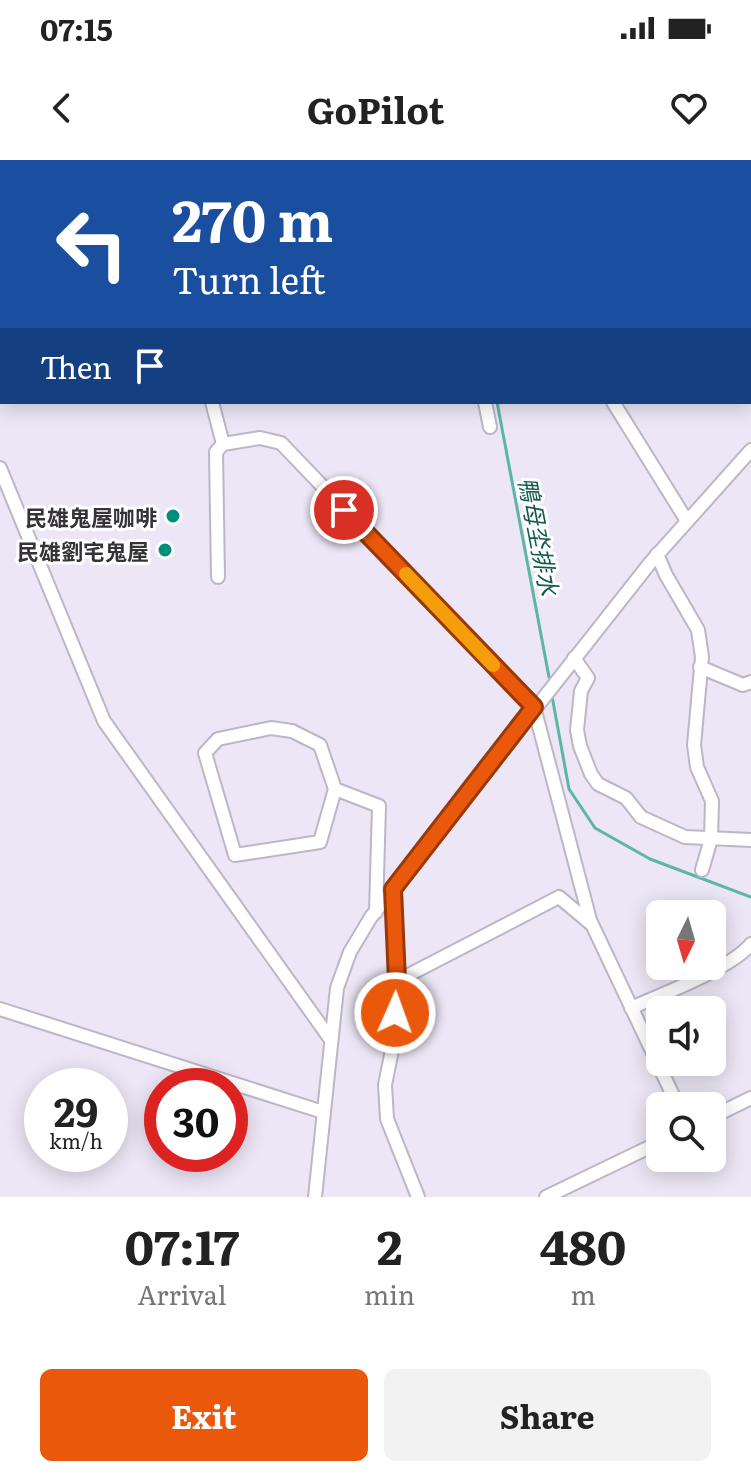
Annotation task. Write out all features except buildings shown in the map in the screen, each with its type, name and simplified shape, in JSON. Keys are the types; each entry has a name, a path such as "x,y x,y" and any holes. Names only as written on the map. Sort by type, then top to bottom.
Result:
{"street":[{"path":"213,404 223,444"},
{"path":"485,404 490,427"},
{"path":"614,404 687,521"},
{"path":"218,577 216,452 223,444 260,438 281,443 534,707 593,925 671,1092"},
{"path":"315,1197 337,988 350,952 393,889 534,707 657,554 751,450"},
{"path":"0,468 104,721 331,1040"},
{"path":"657,554 698,630 702,657 694,745 697,767 712,801 711,839 702,870"},
{"path":"574,658 588,678 581,691 577,730 580,746 598,784 626,798 641,817 685,837 751,840"},
{"path":"700,667 743,685 751,682"},
{"path":"271,728 292,731 320,745 335,789 320,842 235,855 205,753 218,739 271,728"},
{"path":"335,789 379,806 376,912"},
{"path":"393,889 397,981 393,1045 385,1085 387,1119 418,1197"},
{"path":"397,981 559,897 593,925"},
{"path":"631,1008 727,963 743,954 751,944"},
{"path":"0,1009 323,1112"},
{"path":"726,1110 751,1098"},
{"path":"546,1197 646,1149"}],"waterway":[{"name":"鴨母坔排水","path":"497,404 549,677"},
{"name":"鴨母坔排水","path":"552,696 569,789 595,828 650,859 751,897"}],"slow traffic":[{"path":"406,574 493,665"}],"place":[{"name":"民雄鬼屋咖啡","path":"173,516"},
{"name":"民雄劉宅鬼屋","path":"165,550"}],"route":[{"path":"344,510 534,707 393,889 397,981 395,1013"}]}
